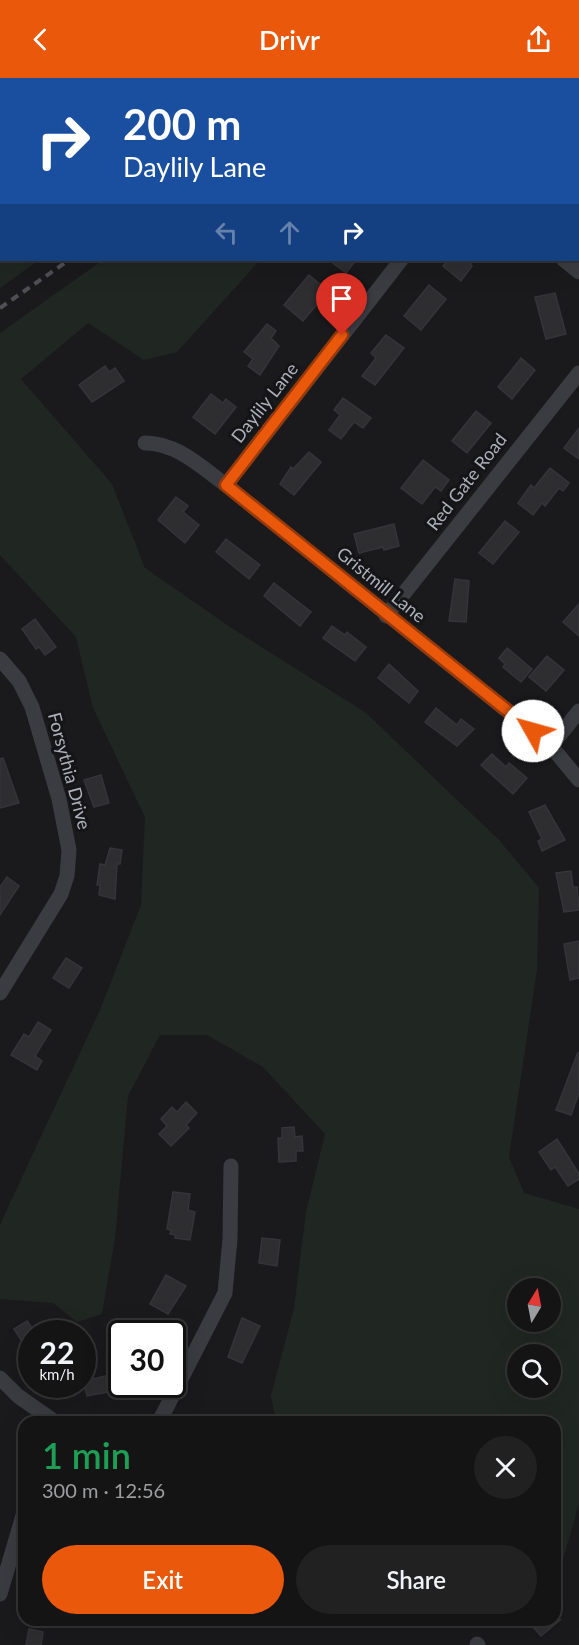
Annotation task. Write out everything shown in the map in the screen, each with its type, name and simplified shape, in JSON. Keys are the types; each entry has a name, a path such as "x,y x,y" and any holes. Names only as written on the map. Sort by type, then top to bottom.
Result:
{"street":[{"name":"Daylily Lane","path":"226,485 399,261"},
{"path":"565,261 579,272"},
{"name":"Red Gate Road","path":"386,616 579,373"},
{"name":"Gristmill Lane","path":"145,443 163,443 173,447 226,485 386,616 551,746 579,780"},
{"name":"Forsythia Drive","path":"0,659 19,681 32,707 59,799 69,850 67,876 61,894 0,993"},
{"path":"551,746 579,711"},
{"path":"162,1416 225,1293 231,1239 231,1166"},
{"path":"0,1378 18,1396 46,1416"},
{"path":"0,1594 18,1532"}],"shaded area":[{"path":"0,261 38,261 0,288"},
{"path":"102,261 259,261 177,352 144,360 88,323 21,379 112,484 145,568 233,629 366,713 499,840 539,888 537,969 509,1157 524,1193 579,1209 579,1504 564,1556 561,1557 561,1416 275,1416 271,1396 294,1308 306,1212 325,1134 263,1067 207,1035 160,1035 128,1096 115,1238 102,1314 83,1320 74,1320 53,1303 0,1299 0,1226 100,1010 141,905 145,817 93,708 76,637 0,555 0,333"}],"building":[{"path":"330,261 355,261 346,273"},
{"path":"447,261 473,261 461,281 443,266"},
{"path":"309,275 328,291 303,321 284,305"},
{"path":"429,285 446,299 421,330 404,316"},
{"path":"555,293 566,334 546,339 535,297"},
{"path":"267,324 276,331 271,338 279,346 260,375 248,366 253,359 244,352"},
{"path":"386,335 404,348 375,385 362,376 376,358 371,353"},
{"path":"521,358 535,370 512,399 498,387"},
{"path":"105,366 109,372 115,368 124,381 92,402 79,385"},
{"path":"211,394 223,403 226,399 236,407 215,434 193,417"},
{"path":"343,398 371,418 363,428 354,422 341,439 329,430 340,415 334,410"},
{"path":"476,411 491,423 467,453 452,441"},
{"path":"579,428 579,459 564,448"},
{"path":"309,452 321,462 294,495 280,484 291,467 293,469"},
{"path":"423,460 449,480 441,491 435,487 422,504 401,488"},
{"path":"550,468 569,483 563,491 559,488 545,506 542,503 533,515 518,503 531,485 534,488"},
{"path":"176,497 188,506 183,512 199,525 185,543 158,520"},
{"path":"505,521 519,532 493,564 479,553"},
{"path":"394,524 399,546 359,553 354,534"},
{"path":"226,539 260,565 249,579 216,552"},
{"path":"455,579 469,581 466,622 449,621"},
{"path":"274,583 311,612 300,626 264,596"},
{"path":"579,604 579,636 563,622"},
{"path":"35,619 56,647 45,655 39,647 36,649 22,629"},
{"path":"332,626 345,635 347,632 366,647 355,661 323,638"},
{"path":"507,648 532,669 521,682 503,667 505,664 499,658"},
{"path":"547,656 564,670 546,691 529,677"},
{"path":"389,664 418,691 409,703 378,678"},
{"path":"436,708 457,725 461,719 474,729 457,746 425,722"},
{"path":"492,754 506,767 509,763 527,778 513,794 481,765"},
{"path":"3,758 19,803 0,808 0,759"},
{"path":"101,775 109,803 94,807 84,780"},
{"path":"545,805 565,840 542,851 538,841 542,839 529,812"},
{"path":"110,848 122,850 120,864 117,864 115,899 99,895 100,885 97,885 100,864 105,865"},
{"path":"571,871 573,887 577,887 579,910 564,912 556,873"},
{"path":"7,877 19,886 0,915 0,887"},
{"path":"579,941 579,978 570,980 564,944"},
{"path":"66,958 82,968 69,988 53,978"},
{"path":"38,1022 51,1030 35,1056 42,1061 37,1070 11,1055 24,1034 29,1037"},
{"path":"578,1052 579,1093 571,1115 556,1110"},
{"path":"186,1102 197,1113 186,1125 189,1128 171,1146 159,1134 167,1126 161,1119 172,1107 177,1112"},
{"path":"294,1127 295,1137 302,1136 303,1151 296,1151 296,1161 279,1162 278,1138 282,1138 282,1128"},
{"path":"557,1139 579,1174 579,1179 568,1186 555,1167 551,1170 539,1152"},
{"path":"173,1192 190,1194 188,1210 195,1212 190,1240 175,1238 175,1235 170,1234 171,1230 167,1229"},
{"path":"262,1238 280,1240 277,1266 259,1263"},
{"path":"166,1275 186,1286 168,1314 150,1304"},
{"path":"242,1318 260,1326 242,1363 228,1357"},
{"path":"108,1375 108,1392 96,1394 96,1378"},
{"path":"532,1626 553,1626 541,1636"},
{"path":"29,1629 43,1632 41,1645 26,1645"}],"railway":[{"path":"0,308 68,261"}],"route":[{"path":"342,335 226,485 386,616 533,731"}]}
